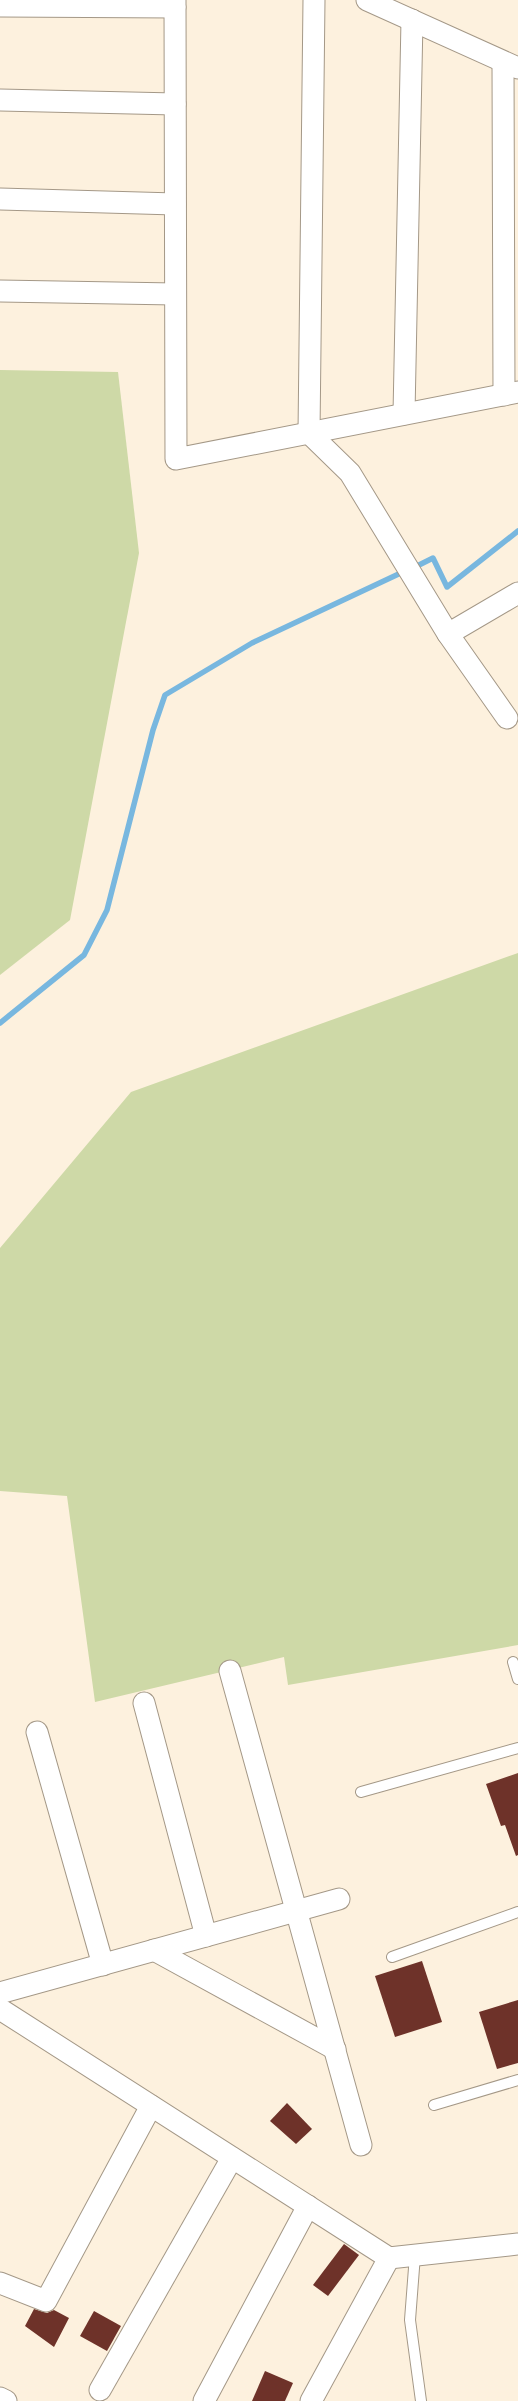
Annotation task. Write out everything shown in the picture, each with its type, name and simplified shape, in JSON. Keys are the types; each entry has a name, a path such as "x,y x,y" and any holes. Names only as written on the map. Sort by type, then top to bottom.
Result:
{"street":[{"path":"314,0 309,433 350,473 448,634 507,718"},
{"path":"0,6 175,4 176,459 511,393 510,65 367,0"},
{"path":"404,414 412,20"},
{"path":"0,100 175,104"},
{"path":"0,199 175,204"},
{"path":"0,290 175,294"},
{"path":"448,634 518,593"},
{"path":"230,1671 361,2145"},
{"path":"144,1703 206,1936"},
{"path":"38,1732 103,1965"},
{"path":"0,1993 339,1898"},
{"path":"154,1950 335,2050"},
{"path":"0,2010 389,2258 518,2244"},
{"path":"0,2283 46,2301 151,2106"},
{"path":"100,2390 232,2158"},
{"path":"204,2401 308,2206"},
{"path":"311,2401 389,2258"},
{"path":"0,2398 6,2401"}],"lane":[{"path":"513,1662 518,1679"},
{"path":"361,1792 518,1748"},
{"path":"392,1956 518,1912"},
{"path":"434,2105 518,2080"},
{"path":"415,2255 410,2320 421,2401"}],"green space":[{"path":"0,370 118,372 139,553 70,920 0,975"},
{"path":"518,953 518,1645 288,1685 284,1657 95,1702 67,1496 0,1491 0,1248 131,1092"}],"building":[{"path":"518,1773 518,1855 516,1856 505,1825 501,1826 486,1784"},
{"path":"422,1961 442,2022 395,2037 375,1976"},
{"path":"518,2000 518,2063 497,2069 479,2012"},
{"path":"287,2103 312,2129 296,2144 270,2121"},
{"path":"344,2244 359,2255 328,2296 313,2285"},
{"path":"34,2309 47,2313 54,2310 69,2318 54,2347 25,2326"},
{"path":"94,2311 121,2326 107,2351 80,2336"},
{"path":"265,2371 293,2383 285,2401 252,2401"}],"waterway":[{"path":"413,568 433,558 447,587 518,531"},
{"path":"0,1023 84,955 107,910 153,730 165,695 252,643 405,571"}]}
